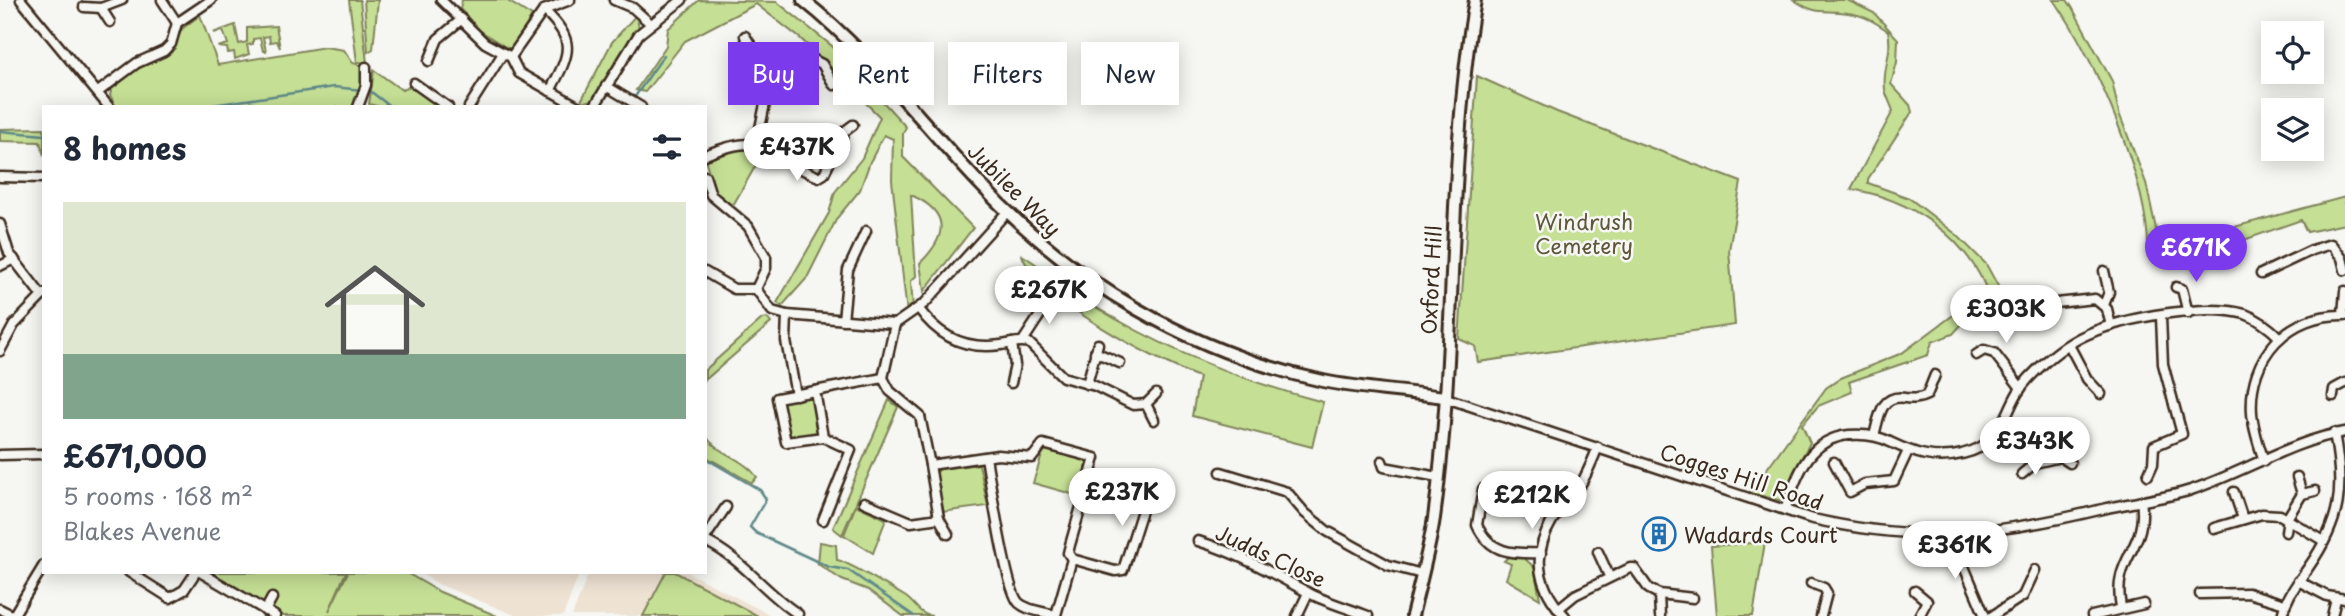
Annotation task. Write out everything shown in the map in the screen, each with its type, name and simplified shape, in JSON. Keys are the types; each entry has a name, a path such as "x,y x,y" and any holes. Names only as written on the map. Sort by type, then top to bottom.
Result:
{"street":[{"path":"21,0 108,105"},
{"path":"84,7 101,8 122,0"},
{"path":"162,0 177,23"},
{"path":"98,92 137,62 167,49 177,23 211,0"},
{"path":"441,0 455,4 461,19 478,37 507,56 519,73 575,105"},
{"path":"470,105 544,10 570,0"},
{"path":"614,0 633,8 651,24"},
{"path":"595,105 634,42 651,24 682,0"},
{"name":"Jubilee Way","path":"803,0 863,53 1007,212 1053,254 1096,285 1155,320 1205,344 1269,367 1322,381 1443,397"},
{"name":"Oxford Hill","path":"1412,616 1422,574 1438,477 1462,85 1475,0"},
{"path":"101,8 110,22"},
{"path":"544,10 563,28 568,39 563,65 550,91"},
{"path":"429,61 438,39 461,19"},
{"path":"745,37 748,42"},
{"path":"819,62 833,83"},
{"path":"359,105 366,85 366,66"},
{"path":"414,83 445,105"},
{"path":"606,86 637,105"},
{"path":"757,143 763,105"},
{"path":"707,154 741,143 757,143 818,177 824,174 845,131 853,125"},
{"path":"0,177 42,178"},
{"path":"708,197 748,226 766,257 766,268 756,289"},
{"path":"756,289 772,311 786,316 895,324 919,309 1007,212"},
{"path":"0,224 14,259 42,294"},
{"path":"843,320 848,270 866,231"},
{"path":"2260,274 2330,240 2342,258 2345,270"},
{"path":"0,265 14,259"},
{"path":"2104,305 2109,292 2105,271"},
{"path":"1017,272 1064,305"},
{"path":"707,273 734,289 756,289"},
{"path":"2176,287 2182,289 2188,313"},
{"path":"2264,461 2252,416 2253,392 2259,367 2280,338 2297,323 2313,317 2344,315 2345,291"},
{"path":"0,351 14,326 42,296"},
{"path":"1023,341 1051,298"},
{"path":"2046,304 2095,299 2104,305 2111,326"},
{"path":"919,309 933,328 949,338 995,345 1023,341 1037,349 1063,377 1087,384 1133,405 1146,404 1156,394"},
{"path":"1785,510 1811,452 1841,436 1874,436 1908,452 1928,456 1960,455 1985,443 2005,424 2021,388 2069,345 2090,333 2111,326 2161,317 2221,311 2245,314 2264,324 2280,338"},
{"path":"786,316 786,341 796,395"},
{"path":"2148,475 2153,464 2154,446 2182,434 2163,364 2161,317"},
{"path":"895,324 883,378 890,391 920,416 939,518 948,534"},
{"path":"1011,383 1016,365 1012,343"},
{"path":"2069,345 2087,379 2101,394"},
{"path":"1087,384 1097,348 1120,363"},
{"path":"1976,355 1984,350 1994,353 2021,388"},
{"path":"1874,436 1880,411 1886,402 1899,397 1914,399 1927,395 1935,375"},
{"path":"823,520 851,450 823,437 786,442 777,398 883,378"},
{"path":"2333,396 2334,388 2345,383"},
{"path":"815,391 823,437"},
{"name":"Cogges Hill Road","path":"1443,397 1785,510 1867,530 1951,536 2014,528 2190,490 2334,433 2345,432"},
{"path":"1146,404 1154,420"},
{"path":"2005,424 2035,463"},
{"path":"2281,616 2298,581 2324,541 2344,493 2342,467 2334,433"},
{"path":"2022,474 2035,463 2058,455 2076,437"},
{"path":"930,465 1008,454 1032,458 1044,444 1095,458 1088,481 1069,553 1073,559 1115,571 1123,570 1144,504 1140,498 1088,481"},
{"path":"1564,616 1541,581 1541,553 1552,521 1581,484 1598,447"},
{"path":"1834,462 1850,492 1865,484 1894,481 1908,452"},
{"path":"0,455 42,454"},
{"path":"2058,455 2070,463"},
{"path":"986,457 999,534 1017,600 1027,607 1058,615 1073,559"},
{"path":"1382,461 1384,467 1438,477"},
{"path":"1221,472 1287,492 1305,513 1327,531 1388,565 1422,574"},
{"path":"2297,477 2302,494"},
{"path":"1483,489 1477,525 1490,546 1502,552 1541,553"},
{"path":"2286,532 2288,517 2302,494 2315,491"},
{"path":"2234,492 2243,519"},
{"path":"1483,500 1493,505"},
{"path":"864,502 911,522 939,518"},
{"path":"2121,607 2118,581 2142,531 2141,502"},
{"path":"707,537 726,507"},
{"path":"2214,528 2271,514 2288,517 2324,541"},
{"path":"1951,536 1985,616"},
{"path":"707,541 747,569 777,600 799,614"},
{"name":"Judds Close","path":"1198,541 1241,556 1289,580 1308,593 1368,616"},
{"path":"1598,552 1609,576"},
{"path":"0,609 13,616 42,568"},
{"path":"1558,608 1609,576 1634,568 1649,589 1659,594 1693,598"},
{"path":"1992,616 2023,596 2035,570"},
{"path":"132,574 170,598 184,590 196,574"},
{"path":"201,574 275,616"},
{"path":"2298,581 2341,599 2332,616"},
{"path":"1811,583 1824,588 1827,593 1821,616"},
{"path":"1915,591 1927,601 1919,616"},
{"path":"1297,616 1308,593"},
{"path":"2200,594 2248,593 2285,604"},
{"path":"1659,594 1660,616"},
{"path":"265,611 272,598"},
{"path":"2090,615 2144,604"}],"shaded area":[{"path":"422,574 579,574 563,616 517,616 438,584"},
{"path":"588,574 691,574 772,616 572,616"}],"green space":[{"path":"349,0 360,0 367,63 357,62"},
{"path":"364,0 378,0 373,49 368,52"},
{"path":"462,0 506,0 532,16 513,48 507,48 479,30 460,9"},
{"path":"699,0 777,2 833,47 833,71 819,57 819,42 804,42 756,4 685,41 645,92 636,90 666,46 668,29"},
{"path":"1794,0 1847,0 1874,13 1898,39 1897,62 1891,84 1910,105 1912,112 1868,179 1868,183 1909,198 1957,235 1986,264 2004,297 1981,303 1953,334 1932,342 1928,355 1849,382 1852,392 1818,406 1802,425 1810,443 1793,473 1783,501 1749,493 1826,388 1841,378 1902,353 1987,290 1964,252 1932,223 1894,201 1851,189 1893,111 1884,81 1889,47 1888,31 1859,15 1815,10"},
{"path":"2054,0 2067,0 2112,81 2119,113 2146,183 2159,243 2175,243 2345,197 2345,224 2307,232 2301,220 2224,247 2204,247 2148,256 2147,227 2140,194 2118,123 2086,54"},
{"path":"200,15 218,65 325,47 344,50 353,63 366,67 358,105 115,105 110,95 112,89 135,70 171,53 182,29"},
{"path":"636,15 639,28 593,100 580,103 612,42"},
{"path":"235,25 239,44 247,42 247,28 276,26 280,48 277,41 270,42 269,36 263,37 266,51 263,51 260,38 253,39 253,44 247,45 249,54 235,59 234,52 228,53 227,48 218,47 228,44 223,31 213,33"},
{"path":"374,70 402,90 412,85 439,105 373,105 369,104"},
{"name":"Windrush Cemetery","path":"1477,76 1557,112 1741,182 1729,250 1735,325 1478,362 1475,346 1459,339"},
{"path":"868,105 886,105 906,127 903,133 903,157 973,228 924,291 920,263 936,243 941,225 933,209 911,195 916,276 911,281 913,309 907,313 892,180 893,139 884,135 860,190 837,218 807,278 782,306 777,303 829,213 835,192 862,158 880,117"},
{"path":"42,128 42,149 40,142 0,141 0,129"},
{"path":"754,147 764,151 732,207 715,194 707,160 709,157 735,149"},
{"path":"1022,255 1092,305 1147,336 1233,374 1323,402 1312,447 1192,416 1199,377 1128,343 1073,308 1032,272"},
{"path":"767,318 771,323 707,378 707,368 762,319"},
{"path":"812,395 818,433 788,439 782,405 785,401"},
{"path":"889,400 898,407 842,535 833,528"},
{"path":"707,438 752,471 757,477 752,483 707,457"},
{"path":"1044,449 1088,461 1079,496 1033,483"},
{"path":"979,464 988,506 942,512 936,473 940,469"},
{"path":"856,505 886,519 873,553 844,535"},
{"path":"820,542 836,545 837,560 906,597 921,611 932,616 903,616 868,590 842,580 818,564"},
{"path":"1765,542 1753,616 1717,616 1711,546"},
{"path":"1508,557 1523,557 1534,567 1540,599 1506,579 1511,564 1504,561"},
{"path":"210,574 345,574 329,611 347,574 408,574 440,592 497,616 283,616"},
{"path":"665,574 679,574 758,616 643,616"}],"waterway":[{"path":"634,98 664,55"},
{"path":"212,105 334,87 362,90"},
{"path":"370,91 388,105"},
{"path":"0,131 42,135"},
{"path":"707,459 760,490 766,499 750,527 756,533 829,567 848,570 914,616"}],"place":[{"name":"Wadards Court","path":"1659,534"}]}
